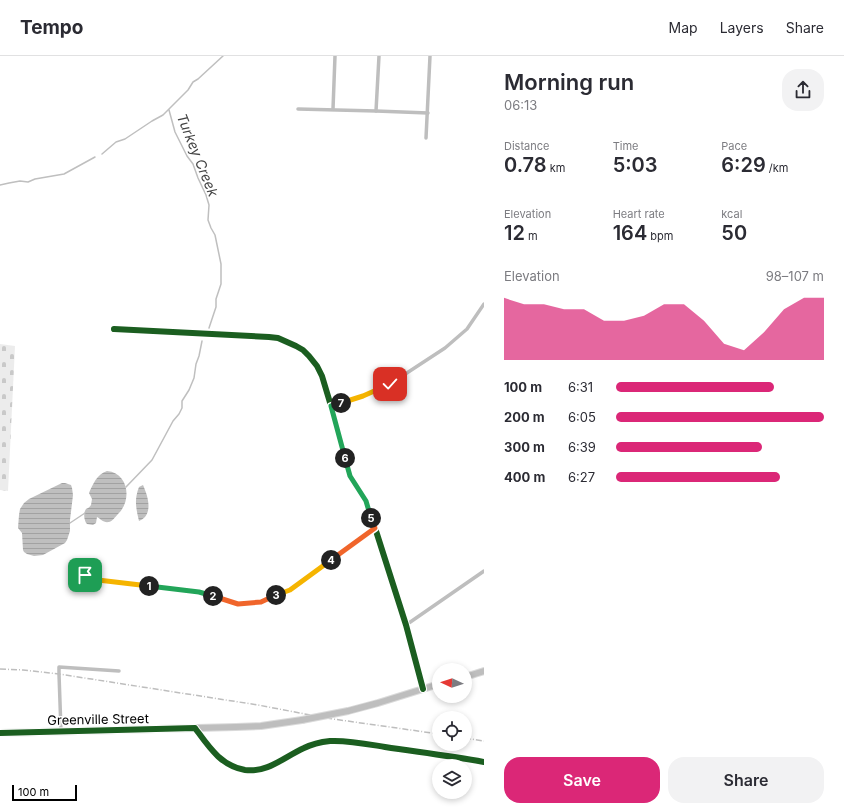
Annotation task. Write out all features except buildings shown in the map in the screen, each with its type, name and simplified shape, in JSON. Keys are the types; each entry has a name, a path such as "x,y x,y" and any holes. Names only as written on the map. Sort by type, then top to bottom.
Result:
{"main road":[{"path":"472,675 484,671"},
{"name":"Greenville Street","path":"0,733 61,730 261,726 348,711 432,686"}],"street":[{"path":"333,109 335,56"},
{"path":"376,111 379,56"},
{"path":"426,138 430,56"},
{"path":"298,109 428,113"},
{"path":"331,406 363,396 390,384 445,348 467,330 484,304"},
{"path":"114,329 278,338 296,346 309,356 317,366 322,376 350,476 366,501 406,625 423,689"},
{"path":"85,575 98,580 199,592 238,604 261,602 290,590 375,528"},
{"path":"406,625 484,571"},
{"path":"61,730 59,667 119,671"},
{"path":"196,728 217,756 233,766 248,770 258,770 268,767 303,748 330,741 353,742 484,762"}],"green space":[{"path":"0,344 15,346 8,491 0,490"}],"shaded area":[{"path":"107,471 114,473 124,482 126,488 125,502 122,509 114,519 109,522 102,521 97,517 96,523 93,525 87,524 84,515 86,509 91,505 92,499 89,493 98,477"},
{"path":"62,483 71,485 73,495 70,531 67,540 65,543 43,555 34,556 27,554 23,550 22,533 18,528 20,509 29,499"},
{"path":"143,485 147,497 148,509 145,517 139,521 136,500 139,487"}],"waterway":[{"name":"Turkey Creek","path":"102,154 116,142 125,139 163,115 188,90 193,82 223,56"},
{"name":"Turkey Creek","path":"169,110 175,132 187,156 193,164 206,195 209,205 208,220 215,235 221,264 221,284 216,299 216,307 209,328"},
{"path":"0,185 20,181 28,182 35,179 64,174 95,157"},
{"name":"Turkey Creek","path":"126,487 152,460 173,421 179,414 182,408 182,401 194,378 202,341"},
{"name":"Turkey Creek","path":"70,523 85,513"}],"railway":[{"path":"0,669 59,674 258,705 326,718 432,733"},
{"path":"472,739 484,741"}],"cycle path":[{"path":"114,329 278,338 303,350 309,356 317,366 322,376 350,476 366,501 406,625 423,689"},
{"path":"0,733 195,728 216,755 229,764 245,770 269,767 307,747 317,743 330,741 358,742 484,762"}],"route":[{"path":"85,575 98,580 199,592 238,604 261,602 290,590 375,528 366,501 350,476 331,406 363,396 390,384"}]}
